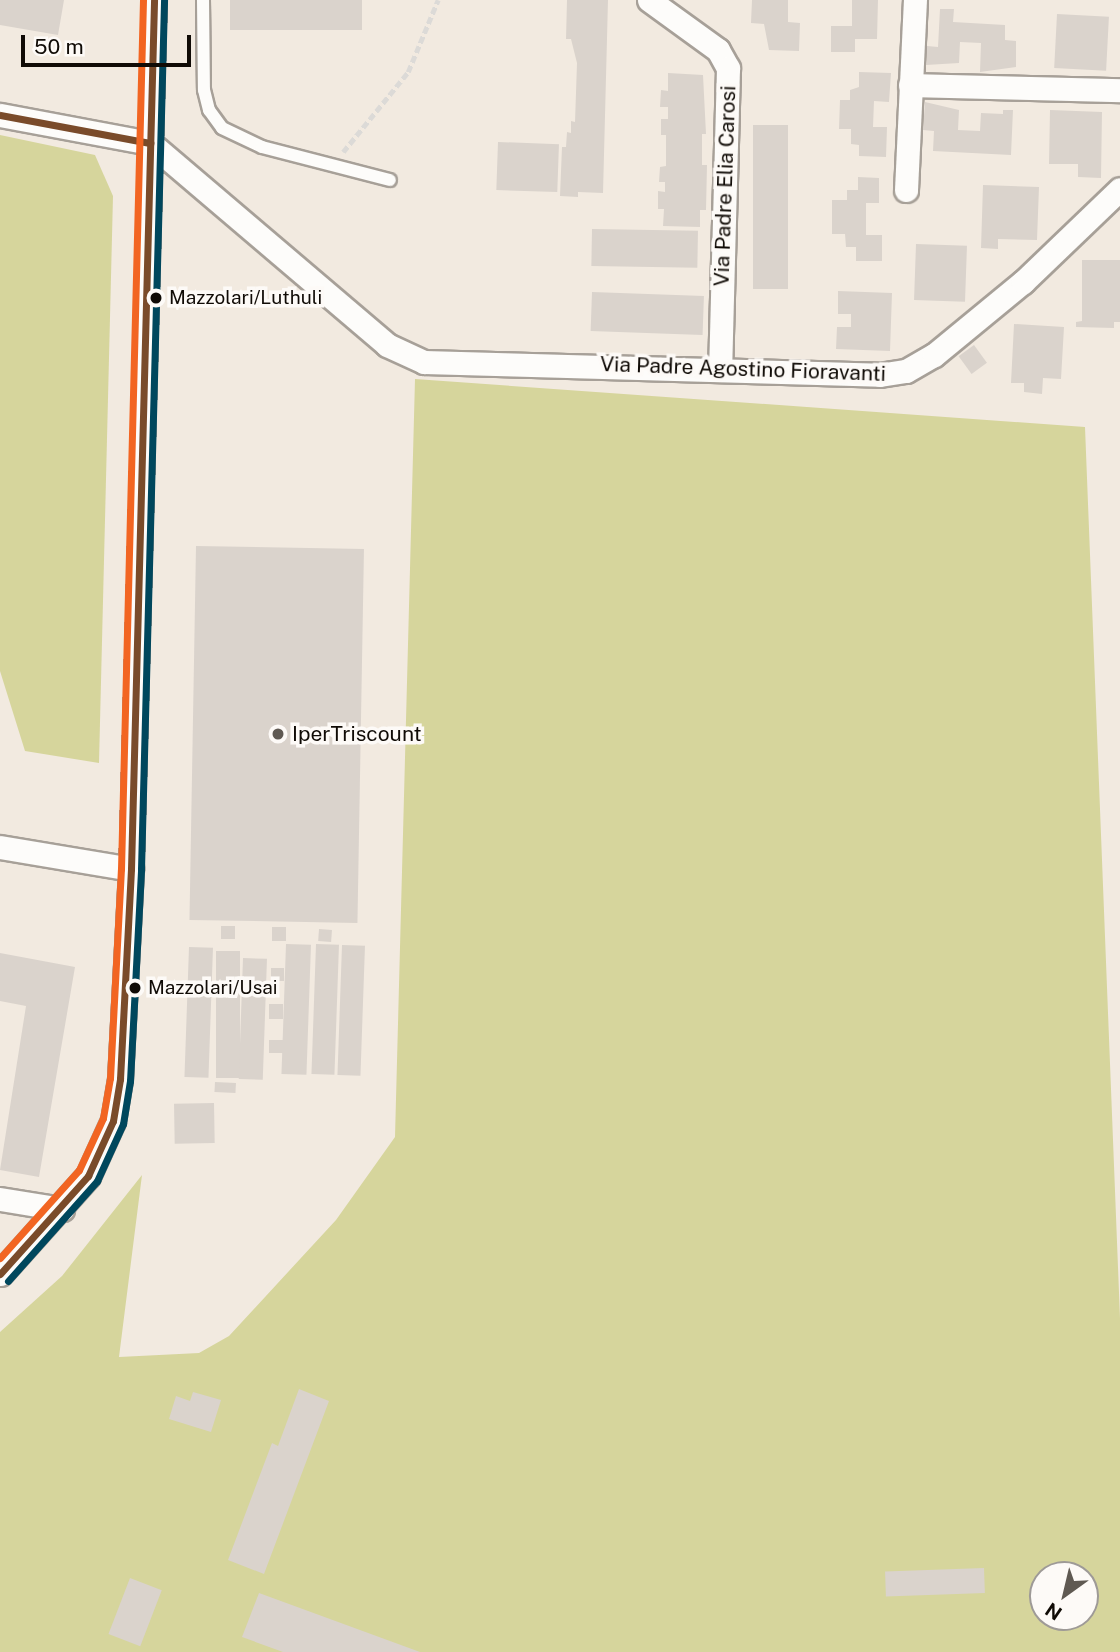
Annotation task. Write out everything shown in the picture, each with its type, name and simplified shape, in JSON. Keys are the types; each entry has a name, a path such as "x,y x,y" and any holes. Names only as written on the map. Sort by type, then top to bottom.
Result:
{"street":[{"path":"0,1274 62,1209 97,1160 117,1100 131,869 154,0"},
{"name":"Via Padre Elia Carosi","path":"649,0 718,50 728,68 720,367"},
{"path":"906,190 915,0"},
{"path":"910,85 1120,90"},
{"path":"0,115 150,143"},
{"name":"Via Padre Agostino Fioravanti","path":"150,143 387,345 424,362 720,367 880,375 916,368 1023,282 1120,188"},
{"path":"0,847 131,869"},
{"path":"0,1199 62,1209"}],"lane":[{"path":"203,0 204,90 214,119 244,141 390,180"}],"path":[{"path":"332,165 408,72 439,0"}],"shaded area":[{"path":"0,135 95,155 113,196 99,763 25,751 0,671"},
{"path":"415,379 1085,427 1120,1318 1120,1652 0,1652 0,1332 62,1276 142,1175 119,1357 199,1353 229,1336 336,1220 395,1137"}],"building":[{"path":"0,0 64,0 58,35 0,25"},
{"path":"230,0 362,0 362,30 230,30"},
{"path":"567,0 608,0 603,193 578,192 578,197 560,196 562,147 566,147 567,132 571,133 571,121 575,122 577,63 571,39 566,39"},
{"path":"752,0 788,0 788,22 800,23 799,51 769,50 764,24 751,23"},
{"path":"852,0 878,0 877,39 855,39 855,52 831,52 831,26 852,26"},
{"path":"940,9 954,9 953,22 1005,25 1005,40 1016,41 1016,67 980,72 981,43 960,42 959,63 926,65 927,46 938,47"},
{"path":"1057,14 1109,17 1106,71 1054,68"},
{"path":"859,72 891,73 889,102 874,101 873,127 887,127 886,157 859,156 859,145 851,144 851,129 839,129 840,100 850,100 850,90 859,87"},
{"path":"668,73 703,75 706,134 702,134 702,165 707,165 706,210 700,210 700,227 663,226 664,209 658,209 658,191 665,192 665,182 659,182 660,167 666,166 666,135 661,135 661,119 668,119 668,107 660,107 661,90 668,91"},
{"path":"925,102 959,110 958,130 980,131 981,113 1003,114 1003,110 1013,110 1011,155 933,151 934,131 923,130"},
{"path":"1050,110 1102,112 1101,178 1078,177 1078,164 1049,164"},
{"path":"753,125 788,125 788,289 753,289"},
{"path":"498,142 559,144 557,192 496,190"},
{"path":"858,177 879,178 879,203 866,203 866,235 882,235 882,261 856,261 856,247 846,247 845,234 832,234 832,200 847,200 847,190 858,190"},
{"path":"983,185 1039,187 1037,240 998,239 998,249 981,248"},
{"path":"592,229 698,231 697,268 591,266"},
{"path":"916,244 967,246 965,302 914,300"},
{"path":"1082,260 1120,260 1120,322 1114,322 1114,328 1076,327 1076,322 1082,321"},
{"path":"838,291 892,293 890,351 836,349 837,327 851,327 851,314 838,314"},
{"path":"592,292 704,296 703,335 591,331"},
{"path":"1014,324 1064,327 1061,379 1043,378 1042,394 1024,392 1024,383 1011,383"},
{"path":"974,345 987,363 972,374 959,356"},
{"name":"IperTriscount","path":"196,546 364,549 357,923 189,920"},
{"path":"221,926 235,926 235,939 221,939"},
{"path":"272,927 286,927 286,941 272,941"},
{"path":"319,929 332,930 331,942 318,941"},
{"path":"286,944 311,945 306,1075 281,1074"},
{"path":"316,944 339,945 334,1075 311,1074"},
{"path":"342,945 365,946 360,1076 337,1075"},
{"path":"189,947 213,948 208,1078 184,1077"},
{"path":"216,951 240,951 240,1078 216,1078"},
{"path":"0,953 75,967 39,1177 0,1170 26,1006 0,1001"},
{"path":"243,958 267,959 263,1080 239,1079"},
{"path":"271,968 284,968 284,981 271,981"},
{"path":"269,1004 283,1004 283,1019 269,1019"},
{"path":"269,1040 283,1040 283,1053 269,1053"},
{"path":"215,1082 236,1083 235,1093 214,1092"},
{"path":"214,1103 215,1143 175,1144 174,1104"},
{"path":"299,1389 329,1401 264,1574 228,1560 272,1443 278,1446"},
{"path":"193,1392 221,1400 211,1432 169,1419 176,1396 190,1401"},
{"path":"984,1568 985,1593 886,1596 885,1571"},
{"path":"130,1578 162,1590 140,1646 108,1634"},
{"path":"259,1593 420,1652 283,1652 242,1637"}],"transit line":[{"path":"0,1258 79,1170 103,1118 110,1078 121,869 143,0"},
{"path":"0,1274 88,1176 113,1121 120,1079 131,869 154,0"},
{"path":"8,1281 97,1181 123,1124 130,1081 141,869 164,0"},
{"path":"0,115 150,143"}],"place":[{"name":"Mazzolari/Luthuli","path":"156,298"},
{"name":"IperTriscount","path":"278,734"},
{"name":"Mazzolari/Usai","path":"135,988"}]}
